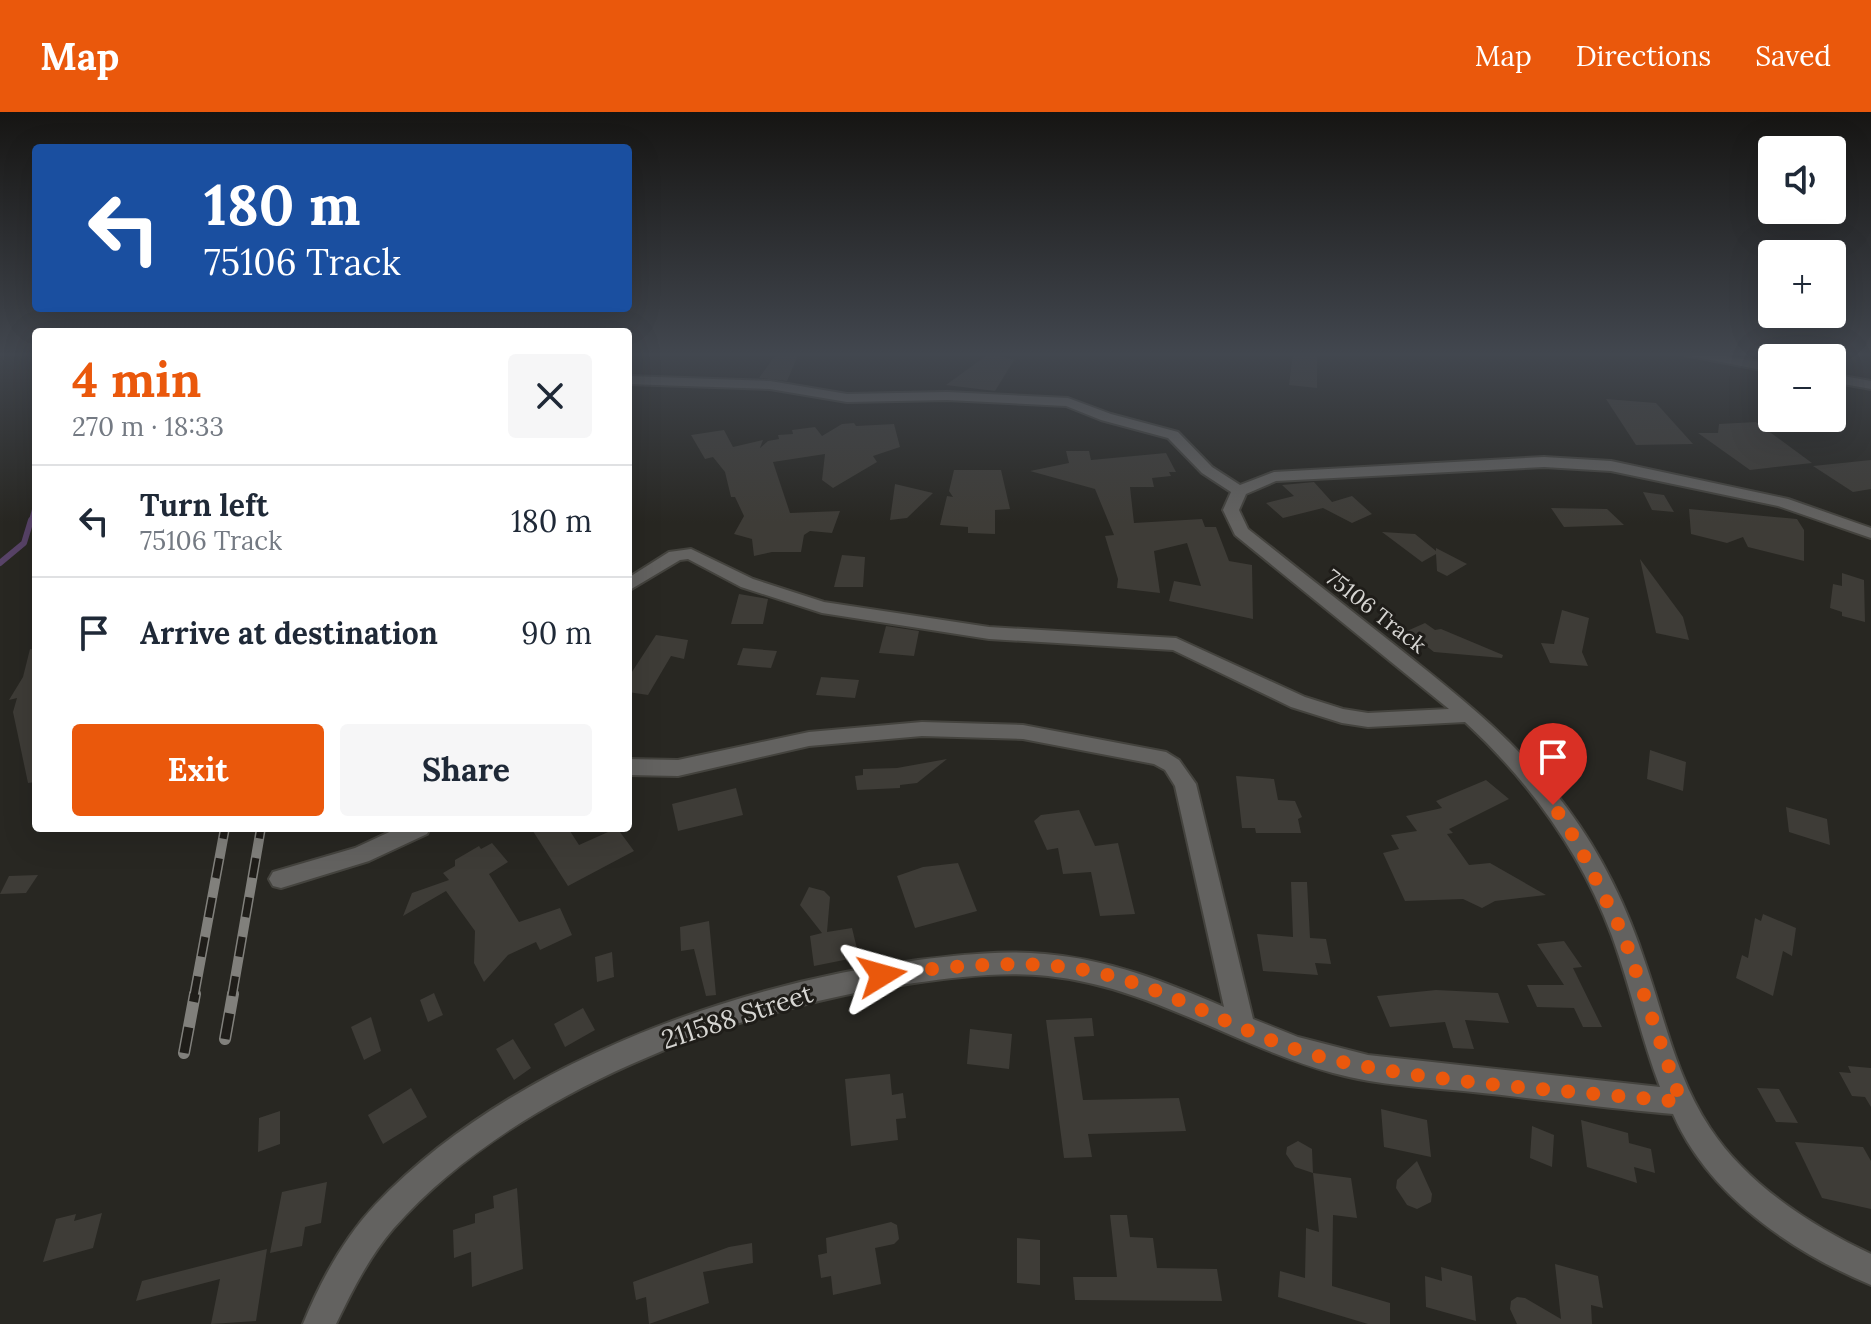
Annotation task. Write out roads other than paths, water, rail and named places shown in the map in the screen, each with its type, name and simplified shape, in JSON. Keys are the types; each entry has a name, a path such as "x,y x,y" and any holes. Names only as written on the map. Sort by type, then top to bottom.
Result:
{"street":[{"path":"1087,410 1173,435 1207,470 1239,491 1274,477 1315,473 1574,463 1646,471 1782,502 1871,533"},
{"name":"75106 Track","path":"1239,491 1231,510 1241,532 1505,744 1541,787 1577,842 1623,934 1681,1102 1716,1161 1750,1193 1802,1230 1871,1270"},
{"path":"632,583 675,556 691,554 747,583 849,612 989,633 1176,644 1298,702 1342,716 1368,720 1470,715"},
{"path":"632,767 678,768 781,744 922,729 1023,732 1159,757 1172,765 1185,784 1242,1029"},
{"path":"281,879 361,855 410,832"},
{"name":"211588 Street","path":"319,1324 344,1271 386,1214 454,1152 559,1089 675,1033 783,997 857,978 930,969 1041,964 1124,980 1242,1029 1336,1061 1681,1102"}],"waterway":[{"path":"0,563 24,543 31,520"}],"railway":[{"path":"194,996 224,832"},
{"path":"232,996 260,832"},
{"path":"184,1053 195,994"},
{"path":"225,1039 233,994"}]}
